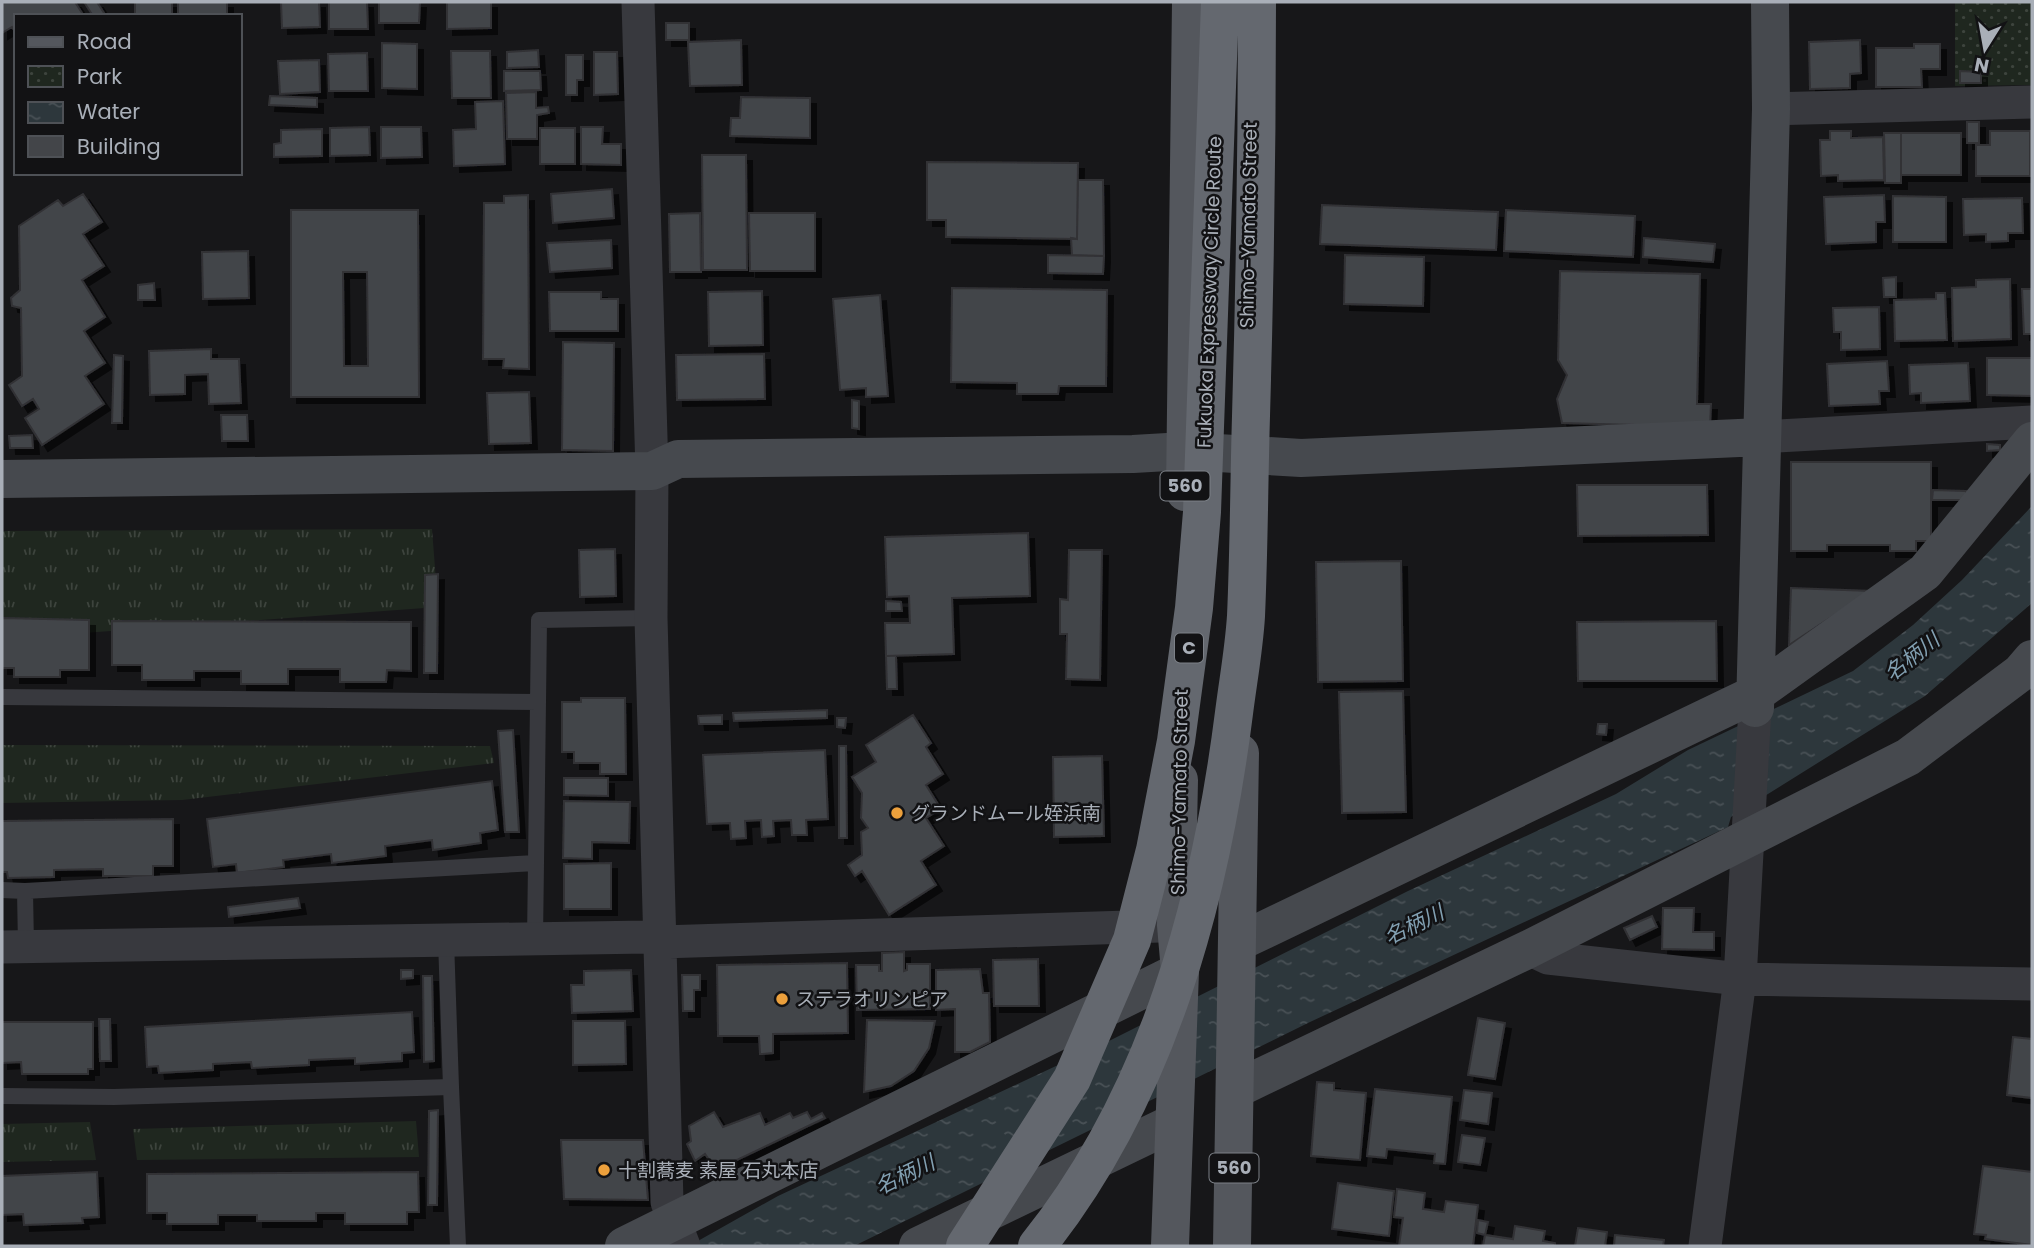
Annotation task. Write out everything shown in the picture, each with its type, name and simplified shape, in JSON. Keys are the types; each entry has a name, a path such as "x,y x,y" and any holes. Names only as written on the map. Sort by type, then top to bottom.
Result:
{"highway":[{"name":"Fukuoka Expressway Circle Route","path":"965,1246 1077,1068 1132,940 1155,850 1176,741 1199,540 1220,2"},
{"path":"1037,1246 1095,1164 1130,1098 1158,1034 1184,956 1210,860 1229,750 1245,620 1257,224 1257,2"}],"main road":[{"name":"Shimo-Yamato Street","path":"1170,1246 1172,1123 1180,971 1176,925 1191,2"},
{"name":"Shimo-Yamato Street","path":"1232,1246 1239,942 1237,880 1252,2"}],"street":[{"path":"638,2 652,471 651,618 667,1202 678,1234"},
{"path":"1705,1246 1740,979 1755,701 1771,108 1770,2"},
{"path":"1771,108 2032,102"},
{"path":"2,479 652,471 678,459 1133,454 1185,451 1300,458 2032,422"},
{"path":"1239,942 1755,701 1925,572 2032,440"},
{"path":"1236,1089 1529,949 1747,830 1908,757 2020,673 2032,659"},
{"path":"14,947 647,937 661,942 1176,925"},
{"path":"1529,949 1548,958 1740,979 2032,985"},
{"path":"624,1246 678,1234 1180,971"},
{"path":"918,1246 1172,1123"}],"lane":[{"path":"535,939 539,620 651,618"},
{"path":"2,697 538,702"},
{"path":"2,890 25,891 536,863"},
{"path":"14,947 25,891"},
{"path":"446,940 458,1246"},
{"path":"2,1096 114,1097 450,1087"}],"green space":[{"path":"1955,2 2032,2 2032,85 1955,86"},
{"path":"432,529 438,607 2,639 2,531"},
{"path":"2,745 490,746 494,763 182,800 2,803"},
{"path":"416,1121 419,1157 137,1160 133,1129"},
{"path":"90,1122 96,1160 2,1162 2,1124"}],"water":[{"name":"名柄川","path":"2032,506 2032,603 1925,696 1731,817 1728,827 1310,1022 854,1246 689,1246 778,1196 1105,1043 1408,891 1616,794 1688,750 1853,671 1913,625 1962,580"}],"building":[{"path":"2,2 75,2 83,14 14,14 14,30 12,27 2,33"},
{"path":"84,2 97,2 105,14 92,14"},
{"path":"135,2 172,2 172,14 135,14"},
{"path":"178,2 227,2 227,14 178,14"},
{"path":"281,2 319,2 320,27 282,28"},
{"path":"329,2 367,2 368,29 329,29"},
{"path":"379,2 420,2 419,23 379,23"},
{"path":"447,2 491,2 491,28 447,29"},
{"path":"666,23 689,23 689,40 666,40"},
{"path":"741,40 742,85 690,86 688,42"},
{"path":"1860,40 1861,73 1850,74 1850,88 1810,89 1809,42"},
{"path":"382,43 417,44 417,89 382,88"},
{"path":"1914,44 1940,44 1940,69 1921,69 1922,87 1876,87 1876,48 1914,48"},
{"path":"538,50 539,67 507,68 507,52"},
{"path":"451,51 490,51 491,98 452,98"},
{"path":"594,52 617,52 618,94 594,95"},
{"path":"367,53 368,91 329,91 328,54"},
{"path":"566,55 583,55 583,80 577,80 577,95 566,95"},
{"path":"319,60 320,92 280,94 278,61"},
{"path":"504,71 540,71 541,90 504,91"},
{"path":"1960,71 1981,72 1981,83 1960,83"},
{"path":"536,92 536,108 548,107 549,113 537,115 537,139 507,139 506,93"},
{"path":"270,96 317,98 317,107 269,105"},
{"path":"741,97 810,98 810,138 730,136 731,118 740,118"},
{"path":"503,101 505,164 454,166 453,130 476,129 475,102"},
{"path":"1967,122 1979,122 1979,143 1967,143"},
{"path":"369,127 370,155 330,156 330,128"},
{"path":"381,127 421,127 422,157 381,158"},
{"path":"581,127 603,127 602,144 621,144 621,165 581,164"},
{"path":"540,128 575,128 575,164 540,164"},
{"path":"322,129 322,156 274,157 274,144 281,143 281,130"},
{"path":"1830,131 1851,131 1851,138 1883,137 1884,180 1838,181 1838,175 1821,176 1820,140 1830,140"},
{"path":"1990,131 2030,131 2030,176 1976,176 1976,145 1990,145"},
{"path":"1884,133 1901,133 1901,183 1885,183"},
{"path":"1901,133 1961,133 1961,175 1901,175"},
{"path":"702,155 746,155 747,270 703,270"},
{"path":"927,162 1078,163 1077,239 946,237 946,220 927,220"},
{"path":"1078,180 1103,180 1104,256 1072,255 1071,238 1077,239"},
{"path":"612,189 614,218 553,223 551,194"},
{"path":"83,194 102,222 83,234 104,266 82,280 105,317 84,331 105,363 85,376 104,404 42,445 25,418 39,409 33,399 22,406 9,385 22,376 21,308 12,306 11,298 20,290 19,226 58,200 63,206"},
{"path":"528,195 529,369 503,368 504,359 483,359 484,203 504,203 504,196"},
{"path":"1884,195 1885,222 1876,222 1876,242 1826,244 1824,197"},
{"path":"1893,196 1946,197 1946,242 1893,242"},
{"path":"2022,198 2023,233 2008,233 2008,241 1986,242 1986,234 1964,235 1963,199"},
{"path":"1322,205 1498,212 1496,250 1320,244"},
{"path":"291,210 418,210 419,397 291,397","holes":["343,272 367,272 368,366 344,366"]},
{"path":"1506,210 1635,216 1633,257 1504,251"},
{"path":"700,213 701,272 670,272 669,214"},
{"path":"749,213 815,213 815,271 750,271"},
{"path":"1644,238 1715,244 1713,262 1643,257"},
{"path":"611,240 612,268 550,272 547,243"},
{"path":"248,251 249,298 203,299 202,252"},
{"path":"1048,255 1104,256 1103,274 1048,273"},
{"path":"1345,255 1424,257 1423,306 1344,304"},
{"path":"1560,271 1700,274 1697,404 1711,404 1710,427 1562,423 1557,399 1567,375 1558,360"},
{"path":"1896,277 1896,297 1884,297 1883,278"},
{"path":"2010,279 2011,339 1953,341 1952,288 1976,287 1976,280"},
{"path":"154,283 155,300 138,300 138,285"},
{"path":"952,288 1107,290 1106,386 1059,386 1058,394 1017,394 1017,383 951,382"},
{"path":"2022,289 2032,289 2032,334 2024,334"},
{"path":"762,291 763,345 709,346 708,292"},
{"path":"549,292 601,292 601,299 618,299 618,331 550,331"},
{"path":"1936,293 1945,293 1947,340 1895,341 1894,300 1936,299"},
{"path":"880,295 888,396 866,397 866,388 840,390 833,299"},
{"path":"1879,307 1880,349 1841,350 1841,332 1834,332 1833,308"},
{"path":"563,342 614,343 613,451 562,450"},
{"path":"211,349 211,359 239,359 241,403 209,404 208,374 185,375 185,394 150,395 149,351"},
{"path":"764,354 765,399 677,400 676,355"},
{"path":"114,355 123,356 122,423 112,423"},
{"path":"1987,358 2032,358 2032,396 1987,395"},
{"path":"1887,361 1889,391 1879,391 1880,404 1829,406 1827,364"},
{"path":"1968,363 1970,401 1921,403 1921,393 1910,394 1909,365"},
{"path":"529,392 531,443 489,444 487,393"},
{"path":"852,400 859,401 859,429 852,428"},
{"path":"221,415 247,415 248,441 222,441"},
{"path":"32,435 33,448 10,448 9,436"},
{"path":"1987,444 2000,445 2000,450 1987,451"},
{"path":"1791,462 1931,462 1931,541 1916,541 1916,551 1890,551 1890,545 1827,545 1827,551 1791,551"},
{"path":"1577,485 1707,485 1708,535 1578,536"},
{"path":"1933,490 1966,491 1966,500 1932,500"},
{"path":"1028,533 1030,596 952,598 954,654 886,656 885,623 910,623 909,596 887,597 885,537"},
{"path":"615,549 616,596 580,597 579,550"},
{"path":"1069,550 1102,550 1100,680 1066,679 1067,634 1060,634 1060,599 1068,600"},
{"path":"1401,561 1403,681 1318,682 1316,562"},
{"path":"438,574 437,673 424,673 425,575"},
{"path":"1791,588 1871,591 1789,645"},
{"path":"886,601 901,602 902,611 886,611"},
{"path":"2,618 89,620 89,670 60,670 60,677 14,677 14,668 2,668"},
{"path":"112,621 411,622 411,671 387,670 386,682 340,682 340,669 288,669 288,684 241,684 241,671 194,671 194,680 142,680 142,665 112,665"},
{"path":"1716,621 1717,681 1578,681 1577,622"},
{"path":"886,656 896,656 897,689 887,689"},
{"path":"1403,691 1406,812 1342,813 1339,692"},
{"path":"581,698 625,698 626,774 600,774 600,763 574,763 574,752 562,752 562,702 581,702"},
{"path":"827,710 827,718 734,721 733,713"},
{"path":"722,715 722,724 699,724 698,716"},
{"name":"グランドムール姪浜南","path":"913,715 931,743 926,747 943,774 926,785 941,809 926,818 944,846 921,861 936,885 889,915 862,871 855,876 848,865 862,855 861,832 868,828 861,818 862,793 852,777 876,762 866,745"},
{"path":"837,718 846,718 845,728 837,727"},
{"path":"1598,724 1607,724 1606,735 1597,734"},
{"path":"513,730 519,832 505,832 498,731"},
{"path":"839,746 846,746 847,838 839,838"},
{"path":"825,750 828,819 806,820 807,835 792,835 791,820 773,821 774,836 762,837 761,820 745,821 746,838 731,839 730,823 707,824 703,755"},
{"path":"1102,756 1104,836 1054,837 1053,757"},
{"path":"564,778 608,778 608,796 564,795"},
{"path":"492,781 498,830 480,833 481,843 433,850 432,840 385,846 386,856 332,863 331,854 283,860 284,867 237,873 236,864 213,867 207,819"},
{"path":"564,801 630,802 629,843 592,842 592,859 563,858"},
{"path":"173,819 173,866 153,866 153,876 103,876 103,869 54,870 54,877 8,878 7,872 2,872 2,821"},
{"path":"611,863 611,909 564,909 564,864"},
{"path":"298,898 300,908 229,917 228,907"},
{"path":"1663,908 1694,908 1693,932 1714,932 1714,950 1662,949"},
{"path":"1652,916 1657,927 1630,940 1624,928"},
{"path":"904,952 904,971 907,970 907,964 930,964 930,1009 857,1010 856,965 879,965 879,971 882,971 882,953"},
{"path":"1038,959 1039,1006 994,1006 993,960"},
{"name":"ステラオリンピア","path":"847,963 848,1033 773,1034 773,1053 763,1054 760,1054 759,1036 718,1036 717,965"},
{"path":"980,969 983,993 989,993 990,1042 970,1052 955,1052 955,1009 936,1010 936,970"},
{"path":"401,970 413,970 413,978 401,979"},
{"path":"631,970 633,1011 572,1013 571,985 584,985 584,971"},
{"path":"682,975 700,975 700,990 694,990 694,1011 683,1011"},
{"path":"423,976 432,976 434,1061 424,1062"},
{"path":"412,1012 414,1052 402,1053 402,1061 355,1064 355,1058 309,1060 309,1065 252,1068 251,1062 213,1064 213,1070 159,1073 158,1066 147,1067 145,1027"},
{"path":"1478,1018 1505,1023 1495,1079 1468,1075"},
{"path":"99,1019 110,1019 111,1061 100,1061"},
{"path":"867,1020 935,1021 929,1048 914,1071 891,1086 864,1092"},
{"path":"573,1021 625,1021 626,1064 573,1065"},
{"path":"2,1022 93,1022 93,1069 88,1069 88,1074 22,1074 21,1062 2,1063"},
{"path":"2013,1037 2032,1039 2032,1098 2007,1095"},
{"path":"1317,1082 1334,1083 1334,1090 1366,1093 1360,1160 1311,1156"},
{"path":"1375,1089 1452,1097 1445,1164 1434,1163 1435,1154 1387,1149 1386,1158 1367,1156"},
{"path":"1464,1090 1492,1093 1488,1124 1460,1120"},
{"path":"438,1110 437,1205 428,1205 429,1111"},
{"path":"714,1112 723,1127 760,1113 765,1125 790,1113 793,1118 807,1112 811,1119 822,1113 825,1118 716,1170 705,1154 695,1161 687,1144 691,1141 689,1126"},
{"path":"1462,1135 1485,1138 1480,1165 1458,1162"},
{"name":"十割蕎麦 素屋 石丸本店","path":"561,1140 643,1140 648,1200 564,1199"},
{"path":"1983,1166 2032,1172 2032,1245 1985,1239 1986,1235 1974,1234"},
{"path":"97,1172 99,1217 82,1218 83,1223 24,1225 23,1214 2,1215 2,1176"},
{"path":"418,1172 419,1212 407,1212 407,1224 345,1224 345,1213 316,1213 316,1221 257,1221 257,1215 218,1215 218,1224 167,1224 167,1213 147,1213 147,1174"},
{"path":"1338,1183 1394,1191 1389,1236 1332,1229"},
{"path":"1397,1189 1425,1193 1423,1209 1444,1212 1446,1201 1478,1205 1473,1246 1399,1246 1403,1218 1394,1217"},
{"path":"1478,1220 1488,1222 1485,1235 1477,1233"},
{"path":"1515,1226 1545,1231 1543,1241 1555,1243 1555,1246 1483,1246 1485,1235 1513,1239"},
{"path":"1578,1228 1607,1232 1605,1246 1575,1246"},
{"path":"1615,1235 1664,1240 1663,1246 1614,1246"}],"place":[{"name":"グランドムール姪浜南","path":"897,813"},
{"name":"ステラオリンピア","path":"782,999"},
{"name":"十割蕎麦 素屋 石丸本店","path":"604,1170"}]}
